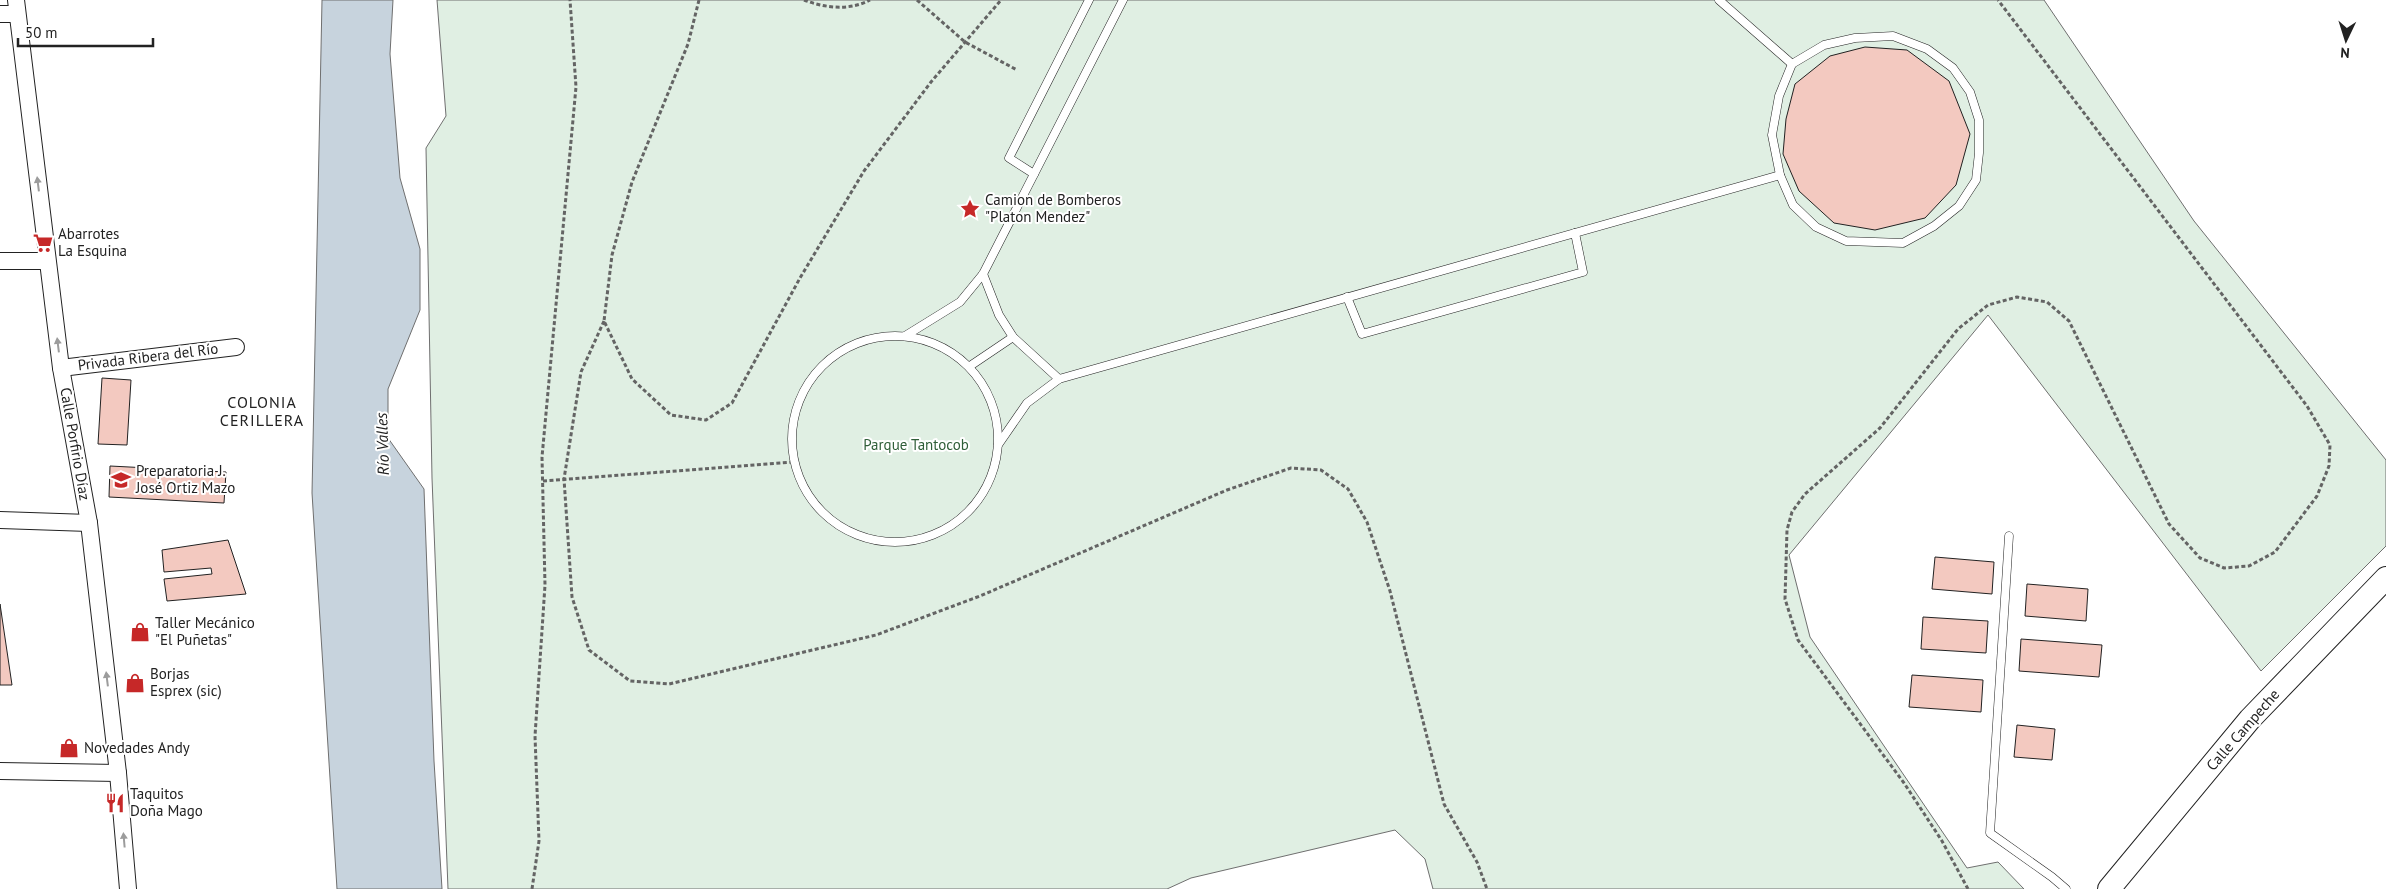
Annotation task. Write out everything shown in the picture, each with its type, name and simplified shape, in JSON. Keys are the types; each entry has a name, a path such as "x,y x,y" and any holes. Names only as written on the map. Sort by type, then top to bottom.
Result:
{"street":[{"path":"0,14 16,7"},
{"name":"Calle Porfirio Díaz","path":"16,7 61,368 89,523 118,773 128,889"},
{"path":"0,261 47,261"},
{"name":"Privada Ribera del Río","path":"61,368 236,347"},
{"path":"0,520 89,523"},
{"name":"Calle Campeche","path":"2109,889 2250,719 2386,578"},
{"path":"0,771 118,773"}],"lane":[{"path":"1034,174 1009,158 1089,0"},
{"path":"905,336 960,302 983,274 1123,0"},
{"path":"1719,0 1792,64"},
{"path":"1893,36 1927,49 1953,68 1970,92 1979,120 1979,153 1976,180 1959,206 1934,226 1903,243 1846,242 1816,227 1793,205 1780,175 1772,135 1779,96 1792,64 1824,45 1855,38 1893,36"},
{"path":"998,445 1027,402 1059,379 1780,175"},
{"path":"1347,297 1362,334 1583,272 1575,233"},
{"path":"983,274 999,315 1013,337 1059,379"},
{"path":"905,336 940,345 970,366 990,396 999,430 996,466 980,498 955,524 922,539 886,542 855,534 827,517 806,492 794,462 792,429 800,398 817,370 842,350 873,338 905,336"},
{"path":"970,366 1013,337"},
{"path":"2009,536 1990,833 2066,889"}],"path":[{"path":"532,889 539,841 535,736 545,585 542,457 576,87 570,0"},
{"path":"700,0 688,44 632,182 612,256 604,321 581,372 564,479 572,597 589,650 630,681 669,684 876,635 980,596 1227,490 1291,468 1321,470 1348,489 1367,522 1390,591 1444,804 1476,862 1487,889"},
{"path":"804,0 822,7 858,6 870,0"},
{"path":"917,0 965,42 1017,70"},
{"path":"604,321 632,379 672,415 706,420 732,403 800,278 864,171 931,82 1001,0"},
{"path":"1968,889 1942,841 1904,783 1798,640 1785,599 1788,530 1792,512 1805,494 1880,428 1958,328 1988,305 2017,297 2047,302 2069,321 2169,524 2200,558 2224,568 2249,566 2274,552 2317,496 2329,466 2330,445 2307,406 1998,0"},
{"path":"543,481 794,462"}],"green space":[{"name":"Parque Tantocob","path":"437,0 2044,0 2194,221 2386,460 2386,546 2261,671 1988,315 1789,555 1810,637 1967,868 1998,862 2024,889 1433,889 1425,859 1395,830 1191,878 1167,889 448,889 432,478 426,148 446,116"}],"water":[{"name":"Río Valles","path":"322,0 393,0 390,54 400,178 420,249 420,310 388,389 388,438 424,489 434,761 442,889 337,889 312,493"}],"building":[{"path":"1865,47 1907,50 1949,81 1970,134 1956,185 1925,218 1875,230 1834,223 1799,191 1783,154 1786,119 1795,84 1830,56"},
{"path":"102,378 131,380 127,445 98,444"},
{"path":"110,466 226,472 224,503 109,497"},
{"path":"228,540 246,594 167,601 164,579 212,574 211,568 164,572 162,550"},
{"path":"1935,557 1994,562 1992,594 1932,589"},
{"path":"2027,584 2088,589 2086,621 2025,616"},
{"path":"0,604 12,685 0,685"},
{"path":"1923,617 1988,621 1986,653 1921,649"},
{"path":"2021,639 2102,645 2099,677 2019,671"},
{"path":"1912,675 1983,680 1981,712 1909,707"},
{"path":"2017,725 2055,729 2052,760 2014,757"}],"place":[{"name":"Camion de Bomberos \"Platon Mendez\"","path":"970,209"},
{"name":"Abarrotes La Esquina","path":"43,243"},
{"name":"Preparatoria J. José Ortiz Mazo","path":"121,480"},
{"name":"Taller Mecánico \"El Puñetas\"","path":"140,632"},
{"name":"Borjas Esprex (sic)","path":"135,683"},
{"name":"Novedades Andy","path":"69,748"},
{"name":"Taquitos Doña Mago","path":"115,803"}],"district":[{"name":"COLONIA CERILLERA","path":"262,411"}]}
